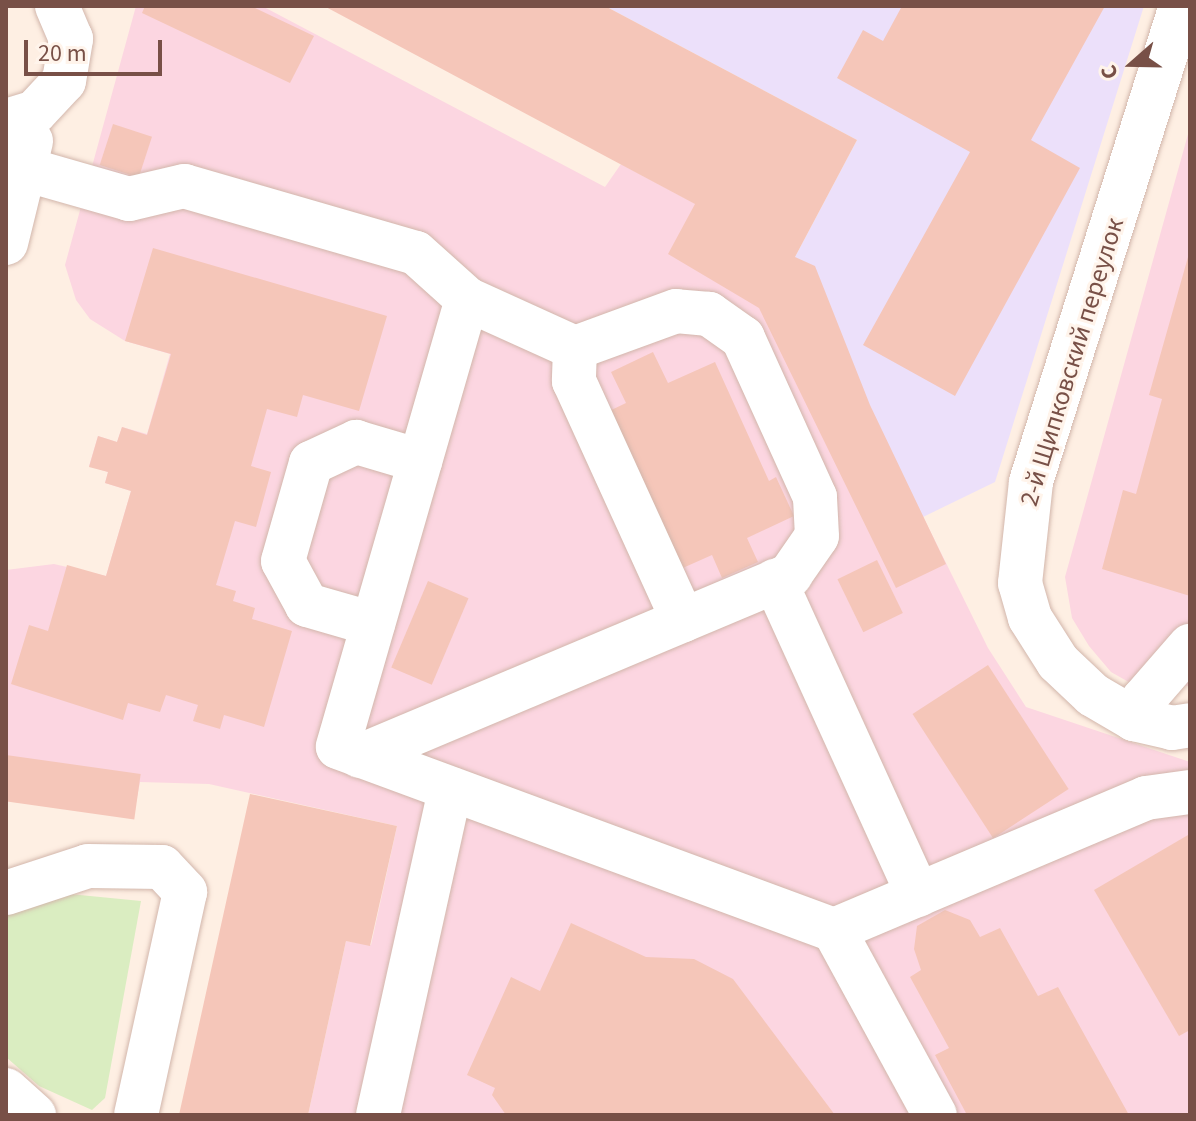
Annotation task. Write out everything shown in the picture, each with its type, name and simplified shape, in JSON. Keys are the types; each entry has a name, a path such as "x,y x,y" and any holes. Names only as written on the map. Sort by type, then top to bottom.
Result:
{"street":[{"path":"6,243 28,170 20,116 64,81 70,61 71,39 57,6"},
{"name":"2-й Щипковский переулок","path":"1181,6 1031,482 1021,544 1020,583 1030,618 1058,662 1093,695 1134,719 1172,728 1190,725"},
{"path":"28,170 129,199 184,186 416,253 467,299 575,348 676,311 709,314 743,338 815,497 817,536 790,575 360,756"},
{"path":"467,299 338,747 834,930 935,1115"},
{"path":"575,348 574,381 683,620"},
{"path":"373,624 307,605 283,561 311,463 356,442 420,461"},
{"path":"775,581 918,895"},
{"path":"1134,719 1143,700 1190,646"},
{"path":"378,1115 450,789"},
{"path":"834,930 1146,798 1190,792"},
{"path":"6,893 88,866 162,867 185,892 136,1115"},
{"path":"6,1090 34,1115"}],"shaded area":[{"path":"136,6 262,6 605,187 621,164 795,257 988,648 1026,707 1190,762 1190,1115 308,1115 346,941 371,945 397,826 209,784 140,782 133,817 6,801 6,570 54,564 106,576 131,491 105,483 108,472 89,466 98,436 117,442 122,427 147,434 170,354 125,341 90,319 76,300 65,265"},
{"path":"605,6 1144,6 995,482 923,517 795,257 857,140"},
{"path":"1190,127 1190,687 1164,677 1134,685 1111,672 1089,646 1072,618 1065,577"}],"green space":[{"path":"39,891 141,901 105,1098 92,1110 39,1086 6,1057 6,911"}],"building":[{"path":"145,6 251,6 314,36 290,83 142,13"},
{"path":"324,6 605,6 857,140 795,257 815,266 870,405 946,564 896,588 759,308 668,254 695,204"},
{"path":"902,6 1105,6 1031,140 1080,168 955,396 863,345 970,152 837,78 863,30 883,41"},
{"path":"113,124 152,137 139,178 100,165"},
{"path":"153,248 387,316 359,411 303,395 297,417 267,409 251,466 271,472 256,527 235,521 216,585 236,591 233,601 255,608 252,619 292,631 264,727 224,715 220,729 193,721 198,705 166,695 160,712 128,703 123,720 11,684 29,625 48,631 67,565 106,576 131,491 105,483 108,472 89,467 98,436 117,442 122,427 147,435 171,354 125,341"},
{"path":"1190,250 1190,596 1102,569 1123,490 1136,494 1162,399 1149,395"},
{"path":"653,352 668,383 715,362 769,481 776,477 794,516 747,538 758,562 722,578 712,555 676,571 603,414 626,403 611,372"},
{"path":"877,560 903,613 863,632 837,579"},
{"path":"428,581 469,598 432,685 391,668"},
{"path":"988,665 1069,789 993,838 913,714"},
{"path":"6,755 141,774 134,819 6,801"},
{"path":"250,794 397,826 370,946 346,941 308,1115 179,1115"},
{"path":"1188,835 1190,1030 1179,1036 1094,890"},
{"path":"945,910 970,920 980,937 1000,928 1038,996 1058,987 1129,1115 967,1115 935,1055 949,1048 910,977 921,970 914,949 917,926"},
{"path":"571,923 646,957 694,959 733,979 835,1115 506,1115 492,1095 495,1088 467,1075 511,977 540,991"}]}
